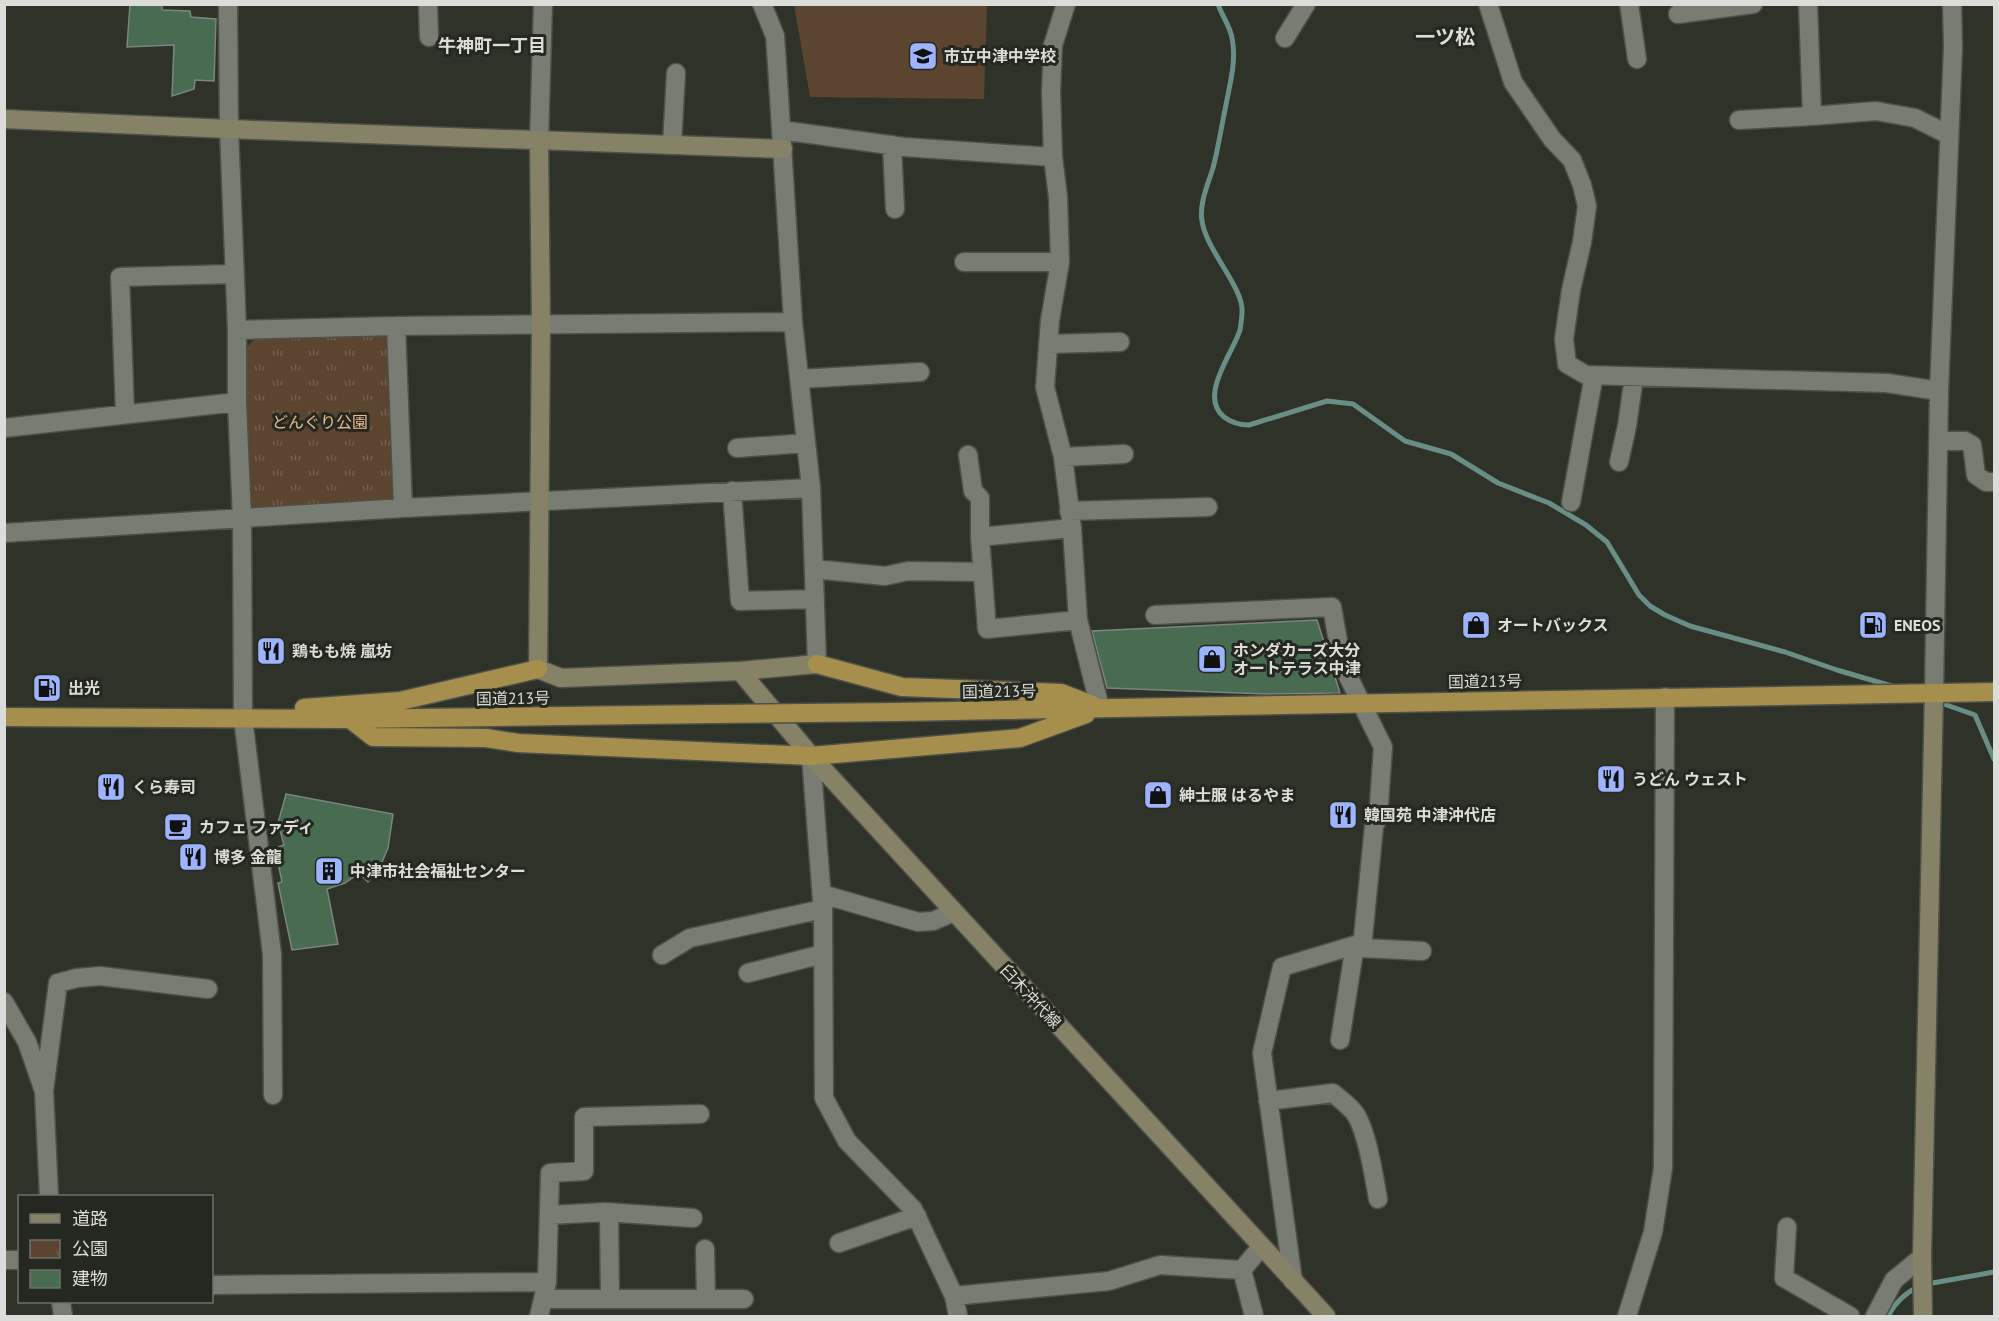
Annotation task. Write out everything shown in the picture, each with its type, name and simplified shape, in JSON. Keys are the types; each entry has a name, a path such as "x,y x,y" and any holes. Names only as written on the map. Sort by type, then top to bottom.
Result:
{"highway":[{"path":"817,664 902,687 1061,693 1100,708"},
{"path":"243,718 305,708 400,701 538,669"},
{"name":"国道213号","path":"4,717 350,719 898,712 1995,692"},
{"path":"350,719 373,737 486,738 518,743 811,756 1020,738 1100,708"}],"street":[{"path":"228,4 229,129 242,518 243,718 272,954 273,1095"},
{"path":"428,4 429,37"},
{"path":"543,4 539,141 541,326 538,669 561,678 740,671 817,664 811,488 794,322 775,36 762,4"},
{"path":"1066,4 1053,45 1051,92 1053,157 1058,197 1060,262 1050,320 1045,387 1062,457 1071,520 1078,620 1100,708"},
{"path":"1285,38 1306,4"},
{"path":"1488,4 1513,82 1552,139 1572,160 1587,206 1564,339 1567,364 1586,375 1887,383 1939,391"},
{"path":"1629,4 1637,59"},
{"path":"1678,14 1753,4"},
{"path":"1808,4 1812,116"},
{"path":"1923,1317 1922,1257 1939,391 1953,47 1952,4"},
{"path":"672,146 676,73"},
{"path":"1739,120 1876,111 1915,118 1949,135"},
{"path":"4,119 783,149"},
{"path":"781,130 892,145 1053,157"},
{"path":"892,145 895,209"},
{"path":"964,262 1060,262"},
{"path":"125,414 120,277 234,274"},
{"path":"237,330 794,322"},
{"path":"396,326 404,508"},
{"path":"1048,344 1120,342"},
{"path":"800,379 920,372"},
{"path":"1571,502 1594,375"},
{"path":"1619,462 1634,377"},
{"path":"4,428 237,402"},
{"path":"1938,441 1965,441 1972,445 1976,475 1986,482 1995,482"},
{"path":"737,448 806,443"},
{"path":"968,454 973,491 980,498 980,537 987,629 1078,620"},
{"path":"1062,457 1124,454"},
{"path":"4,533 404,508 811,488"},
{"path":"732,491 740,601 815,599"},
{"path":"980,537 1071,520 1208,507"},
{"path":"814,569 885,576 908,571 983,572"},
{"path":"1155,615 1332,607 1342,664 1383,747 1378,818 1374,826 1358,946 1340,1040"},
{"name":"臼木沖代線","path":"740,671 811,756 1326,1317"},
{"path":"1627,1317 1653,1232 1663,1168 1665,697"},
{"path":"811,756 822,902 824,1098 847,1141 913,1209 954,1296 958,1317"},
{"path":"662,955 690,938 822,902 918,922 933,921 954,912"},
{"path":"1293,1281 1262,1053 1282,968 1358,946 1422,951"},
{"path":"748,973 823,954"},
{"path":"49,1195 44,1091 58,983 77,978 100,976 208,989"},
{"path":"4,1002 27,1042 44,1091"},
{"path":"1268,1101 1333,1093 1342,1101 1355,1113 1361,1127 1378,1199"},
{"path":"543,1299 550,1215 550,1173 584,1171 584,1117 700,1114"},
{"path":"550,1215 609,1213 693,1218"},
{"path":"609,1213 610,1299"},
{"path":"839,1244 917,1216"},
{"path":"1787,1227 1785,1278 1850,1317"},
{"path":"1242,1270 1261,1247"},
{"path":"705,1249 706,1299"},
{"path":"1875,1317 1894,1280 1922,1257"},
{"path":"954,1296 1109,1281 1160,1265 1242,1270"},
{"path":"1242,1270 1254,1317"},
{"path":"213,1285 543,1299 744,1299"}],"green space":[{"path":"794,5 987,5 984,99 810,97"},
{"name":"どんぐり公園","path":"382,333 393,347 395,496 384,506 257,512 247,500 245,349 257,336"}],"building":[{"path":"130,4 162,4 162,10 190,11 191,17 216,19 214,81 195,80 194,89 172,96 174,45 127,47"},
{"name":"ホンダカーズ大分 オートテラス中津","path":"1317,620 1340,693 1267,694 1107,688 1092,631"},
{"name":"中津市社会福祉センター","path":"286,794 393,814 388,848 379,869 368,882 359,873 345,883 327,889 338,944 292,950 278,883 282,882 275,848 284,845 278,823"}],"waterway":[{"path":"1218,4 1231,34 1233,65 1213,168 1204,194 1201,214 1210,244 1241,302 1240,330 1216,386 1217,408 1224,417 1242,425 1249,425 1327,401 1353,404 1405,441 1451,454 1498,483 1549,503 1586,525 1607,542 1639,595 1650,606 1665,615 1690,626 1785,652 1895,687"},
{"path":"1938,702 1975,715 1994,759"},
{"path":"1927,1284 1994,1272"},
{"path":"1888,1316 1901,1299 1918,1287"}],"place":[{"name":"市立中津中学校","path":"923,56"},
{"name":"オートバックス","path":"1476,625"},
{"name":"ENEOS","path":"1873,625"},
{"name":"鶏もも焼 嵐坊","path":"271,651"},
{"name":"ホンダカーズ大分 オートテラス中津","path":"1212,659"},
{"name":"出光","path":"47,688"},
{"name":"うどん ウェスト","path":"1611,779"},
{"name":"くら寿司","path":"111,787"},
{"name":"紳士服 はるやま","path":"1158,795"},
{"name":"韓国苑 中津沖代店","path":"1343,815"},
{"name":"カフェ ファディ","path":"178,827"},
{"name":"博多 金龍","path":"193,857"},
{"name":"中津市社会福祉センター","path":"329,871"}],"district":[{"name":"一ツ松","path":"1445,37"},
{"name":"牛神町一丁目","path":"492,45"}]}
